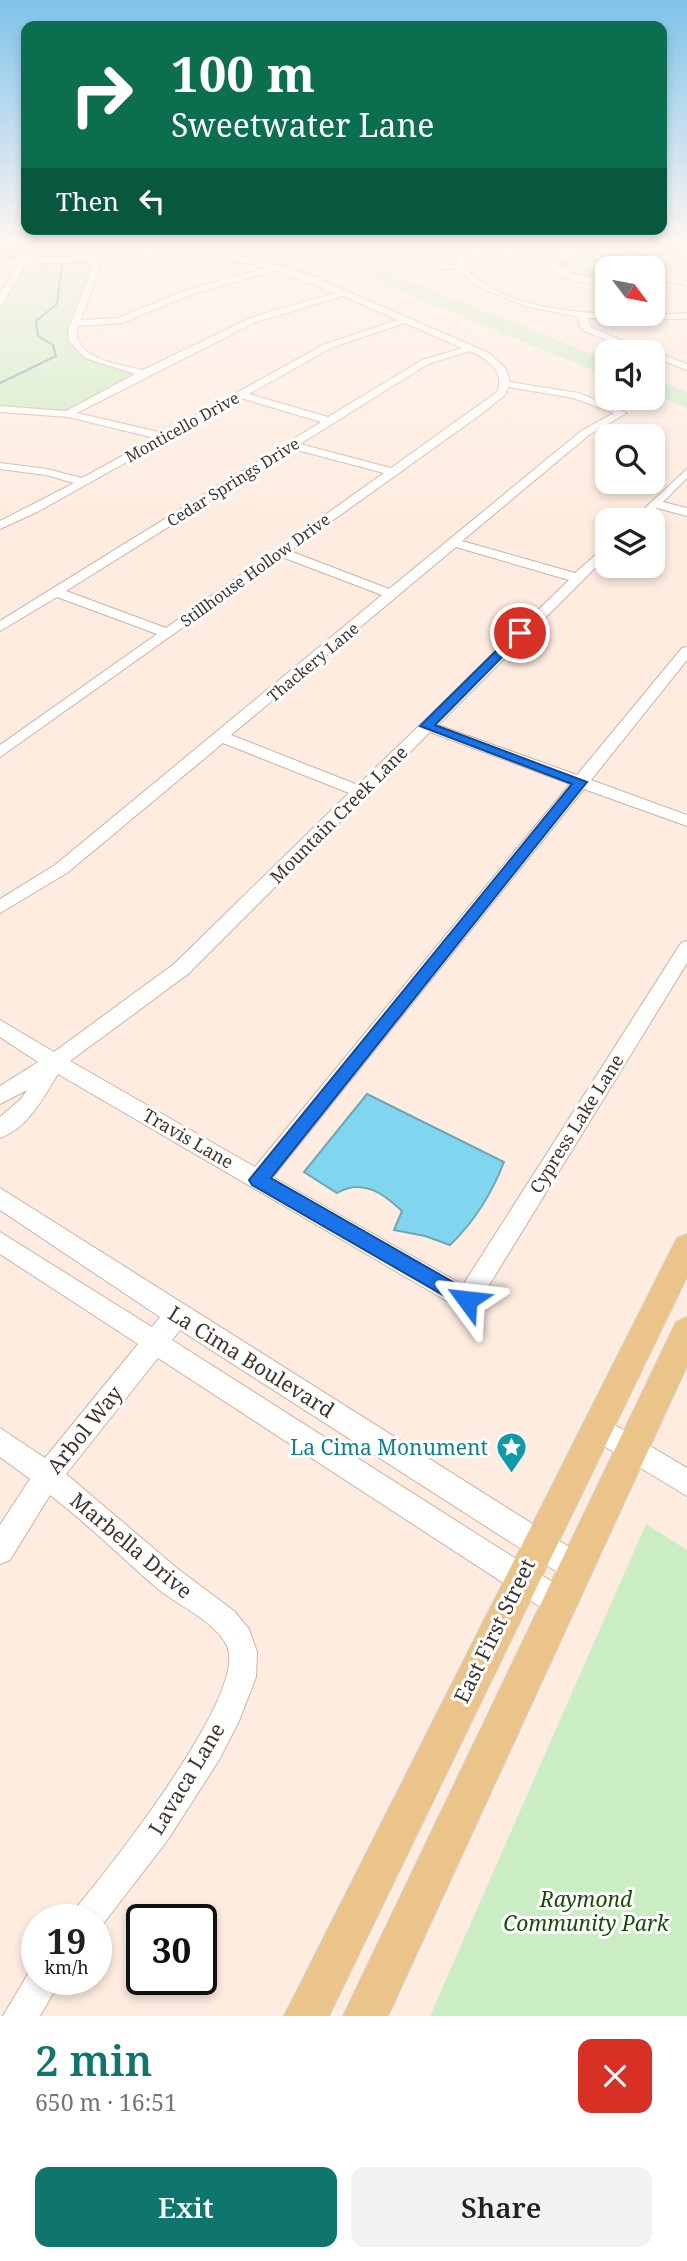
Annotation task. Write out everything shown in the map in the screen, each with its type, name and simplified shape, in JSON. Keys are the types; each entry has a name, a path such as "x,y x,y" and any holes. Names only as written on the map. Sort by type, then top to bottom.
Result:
{"main road":[{"name":"East First Street","path":"306,2016 520,1579 687,1247"},
{"path":"365,2016 687,1332"}],"street":[{"path":"73,336 81,352 109,364 145,373"},
{"path":"68,414 220,336"},
{"name":"Monticello Drive","path":"0,526 328,346 354,336"},
{"path":"443,336 498,364 503,371 505,384"},
{"name":"Cedar Springs Drive","path":"0,627 425,362 471,348"},
{"path":"665,359 687,367"},
{"name":"Thackery Lane","path":"0,907 61,869 586,433 622,413 575,395 505,384"},
{"name":"Stillhouse Hollow Drive","path":"0,752 493,400 505,384"},
{"path":"241,395 329,421"},
{"path":"0,410 68,414 165,437"},
{"path":"292,445 392,472"},
{"path":"0,466 47,472 83,482"},
{"path":"650,508 687,472"},
{"path":"654,504 687,512"},
{"path":"455,543 577,578"},
{"path":"281,552 393,595"},
{"name":"Mountain Creek Lane","path":"0,1096 54,1062 181,969 363,793 595,561"},
{"path":"56,592 167,633"},
{"path":"258,1180 687,651"},
{"path":"427,726 687,821"},
{"path":"222,737 363,793"},
{"name":"Cypress Lake Lane","path":"467,1300 687,948"},
{"path":"0,1027 54,1062"},
{"name":"Mountain Creek Lane","path":"0,1129 27,1105 54,1062"},
{"name":"Travis Lane","path":"54,1062 467,1300"},
{"name":"La Cima Boulevard","path":"0,1198 177,1315 575,1567"},
{"name":"La Cima Boulevard","path":"0,1242 558,1602"},
{"name":"Arbol Way","path":"0,1550 47,1476 177,1315"},
{"path":"598,1428 687,1483"},
{"name":"Marbella Drive","path":"0,1441 93,1512 174,1584 228,1625"},
{"name":"Lavaca Lane","path":"100,1904 152,1838 221,1723 244,1669 241,1644 228,1625"},
{"path":"20,2016 34,1995"}],"green space":[{"path":"0,336 68,336 68,342 87,358 137,374 67,411 0,407"},
{"path":"510,336 547,336 595,355 595,371"},
{"path":"665,383 687,392 687,408 665,399"},
{"name":"Raymond Community Park","path":"646,1524 687,1550 687,2016 430,2016"}],"water":[{"path":"367,1094 504,1162 482,1206 450,1245 425,1236 394,1230 402,1211 380,1193 364,1187 355,1187 337,1193 304,1172"}],"waterway":[{"path":"0,383 56,356 53,345 38,336"}],"place":[{"name":"La Cima Monument","path":"511,1475"}],"route":[{"path":"467,1300 258,1180 581,782 427,726 520,633"}]}
